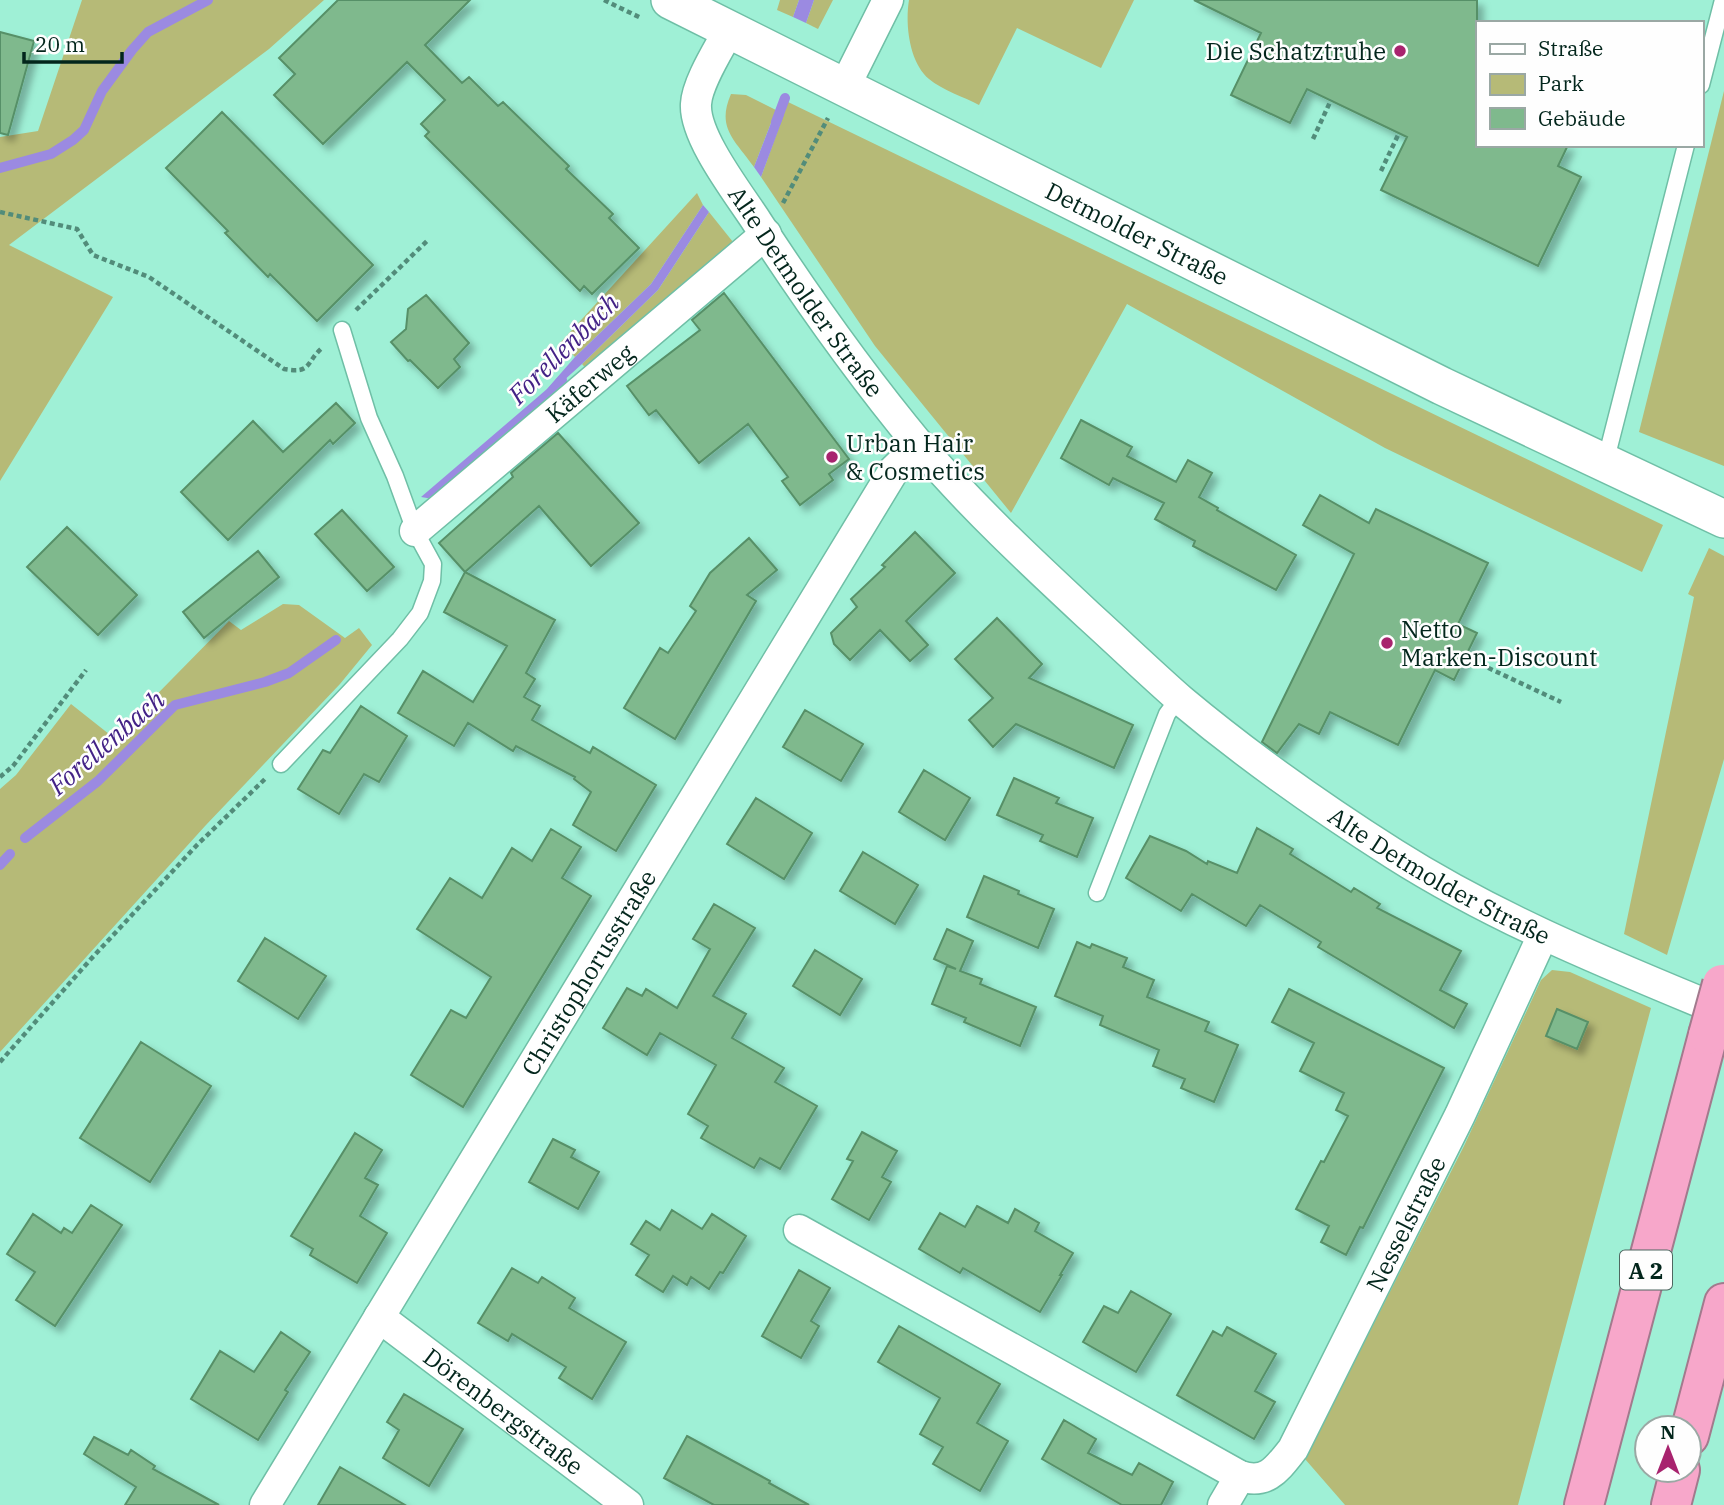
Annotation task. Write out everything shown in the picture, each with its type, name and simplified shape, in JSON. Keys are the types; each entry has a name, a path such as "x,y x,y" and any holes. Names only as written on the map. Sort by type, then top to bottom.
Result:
{"highway":[{"name":"A 2","path":"1584,1505 1720,1002"},
{"path":"1695,1414 1724,1303"},
{"path":"1671,1505 1676,1484"}],"street":[{"name":"Detmolder Straße","path":"670,0 1442,386 1724,519"},
{"path":"844,88 888,0"},
{"name":"Alte Detmolder Straße","path":"729,30 695,103 699,129 766,234 856,364 920,445 989,523 1179,698 1249,754 1363,834 1445,885 1543,935 1720,1002"},
{"name":"Käferweg","path":"415,531 766,234"},
{"name":"Christophorusstraße","path":"265,1505 894,470 920,445"},
{"name":"Nesselstraße","path":"1240,1476 1252,1480 1265,1478 1280,1466 1293,1449 1460,1115 1543,935"},
{"path":"799,1230 1240,1476 1223,1505"},
{"name":"Dörenbergstraße","path":"379,1317 628,1505"}],"lane":[{"path":"1703,77 1723,0"},
{"path":"1605,463 1685,147"},
{"path":"281,764 400,639 420,613 432,581 433,564 415,531 395,475 369,418 342,330"},
{"path":"1097,893 1167,714 1179,698"}],"path":[{"path":"766,234 844,88"},
{"path":"1313,139 1331,100"},
{"path":"1381,171 1399,133"},
{"path":"0,212 77,229 93,255 149,277 284,369 299,371 306,369 317,352 342,330 359,305 428,240"},
{"path":"1465,657 1561,702"},
{"path":"0,778 13,766 86,670"},
{"path":"0,1062 197,845 281,764"}],"green space":[{"path":"82,0 324,0 269,49 9,245 113,297 0,481 0,137 38,131"},
{"path":"780,0 799,0 793,17 777,10"},
{"path":"814,0 833,0 818,29 806,23"},
{"path":"909,0 1134,0 1101,68 1017,28 979,105 940,87 922,72 910,42"},
{"path":"1724,91 1724,466 1639,432"},
{"path":"731,94 746,95 776,110 754,167 734,141 727,125 727,106"},
{"path":"788,102 1663,525 1642,572 1385,448 1127,304 1011,513 875,346 761,177"},
{"path":"697,193 703,205 651,284 575,357 561,342"},
{"path":"709,212 737,247 590,373 582,364 658,290"},
{"path":"1709,548 1724,556 1724,759 1667,955 1624,934 1694,597 1688,594"},
{"path":"283,604 299,605 345,638 359,628 372,645 340,684 206,825 0,1052 0,789 16,775 71,704 114,738 229,621 241,630"},
{"path":"1552,970 1570,972 1651,1008 1518,1505 1345,1505 1305,1459 1464,1146 1541,980"}],"shaded area":[{"path":"799,0 814,0 806,23 793,17"},
{"path":"776,110 784,115 761,177 754,167"},
{"path":"703,205 709,212 658,290 582,364 433,499 421,497 547,389 575,357 651,284"}],"building":[{"path":"338,0 470,0 425,45 462,83 469,77 498,106 503,102 569,166 566,169 613,214 609,218 639,248 592,294 584,286 580,291 425,136 429,132 421,124 445,100 407,62 323,144 274,95 295,74 279,58"},
{"path":"1194,0 1477,0 1476,147 1567,147 1558,166 1581,177 1538,266 1381,190 1407,137 1307,89 1290,123 1231,95 1261,33"},
{"path":"0,32 34,41 8,135 0,133"},
{"path":"222,112 373,265 317,321 270,274 268,277 225,233 228,231 166,168"},
{"path":"724,293 849,459 829,474 833,480 800,505 782,481 788,477 748,424 699,463 656,410 649,415 627,386 700,330 692,320"},
{"path":"426,295 469,343 454,359 460,367 438,388 391,342 406,329 408,309"},
{"path":"336,403 355,423 333,444 330,440 228,540 181,492 253,421 283,452"},
{"path":"1081,420 1132,447 1127,456 1176,482 1188,460 1212,473 1199,497 1296,555 1276,590 1193,546 1195,541 1155,519 1164,503 1113,478 1109,485 1061,458"},
{"path":"558,433 639,523 591,566 539,506 465,572 439,543 513,477 511,473"},
{"path":"1320,495 1369,523 1376,509 1488,563 1458,624 1477,633 1454,680 1435,670 1398,745 1330,712 1319,734 1299,724 1277,753 1262,742 1354,554 1303,525"},
{"path":"342,510 394,567 367,591 315,534"},
{"path":"67,527 137,595 98,635 27,567"},
{"path":"915,532 955,573 906,621 928,645 910,661 880,630 850,660 834,644 831,633 857,607 851,599 885,567 882,565"},
{"path":"749,538 777,570 747,595 756,601 675,739 624,708 660,648 668,653 696,611 690,606 710,573"},
{"path":"258,551 279,577 204,638 183,612"},
{"path":"465,572 555,620 526,673 535,679 524,697 540,706 532,720 590,753 593,747 656,785 616,851 573,825 591,792 574,779 575,777 516,746 513,751 468,723 454,746 398,713 423,671 473,702 507,646 444,612"},
{"path":"997,618 1042,664 1029,678 1133,725 1114,768 1016,724 993,747 969,720 993,698 955,659"},
{"path":"361,706 407,736 379,782 364,774 339,814 298,789 323,750 330,753"},
{"path":"805,710 863,744 841,781 783,747"},
{"path":"924,770 970,798 945,840 899,812"},
{"path":"1014,778 1059,798 1056,803 1093,818 1077,857 1040,841 1043,835 997,815"},
{"path":"756,798 812,833 784,879 727,844"},
{"path":"1257,828 1293,849 1290,854 1351,892 1354,888 1380,904 1377,908 1461,951 1440,990 1467,1004 1454,1028 1318,947 1321,942 1260,905 1246,926 1192,894 1181,911 1126,878 1150,836 1186,851 1207,864 1208,861 1237,873"},
{"path":"551,829 581,847 562,878 591,896 463,1107 411,1075 451,1010 466,1018 491,977 417,929 450,878 482,898 512,848 532,861"},
{"path":"863,852 918,885 895,924 840,891"},
{"path":"984,876 1054,909 1038,948 967,917"},
{"path":"714,904 755,928 713,996 746,1014 732,1038 784,1068 775,1082 817,1106 780,1169 760,1158 754,1168 701,1138 708,1126 688,1114 716,1065 660,1033 647,1055 603,1028 627,988 642,996 646,989 677,1008 710,949 693,939"},
{"path":"947,929 973,941 960,971 982,979 980,984 1036,1007 1020,1046 964,1022 966,1018 932,1004 947,966 956,969 934,959"},
{"path":"265,938 326,976 298,1019 238,981"},
{"path":"1077,942 1090,948 1092,944 1127,958 1123,967 1154,980 1147,997 1209,1022 1205,1031 1238,1045 1214,1102 1181,1088 1185,1079 1153,1066 1159,1050 1100,1025 1103,1016 1055,996"},
{"path":"815,950 862,979 840,1015 793,986"},
{"path":"1289,989 1444,1068 1363,1228 1360,1227 1346,1255 1321,1242 1329,1226 1296,1209 1348,1116 1336,1110 1344,1093 1300,1071 1314,1043 1272,1022"},
{"path":"1557,1009 1588,1022 1577,1049 1546,1036"},
{"path":"141,1042 211,1086 150,1182 80,1138"},
{"path":"862,1132 897,1151 882,1177 891,1182 869,1220 832,1199 853,1161 847,1159"},
{"path":"355,1133 382,1150 365,1178 378,1185 360,1216 387,1233 357,1283 310,1255 313,1249 291,1236"},
{"path":"553,1139 575,1150 571,1157 599,1172 578,1209 529,1182"},
{"path":"91,1205 122,1225 55,1326 16,1300 35,1272 7,1254 33,1214 61,1233 64,1228 72,1233"},
{"path":"977,1206 1008,1223 1015,1209 1039,1223 1035,1231 1073,1253 1040,1312 963,1268 960,1273 919,1249 940,1213 965,1227"},
{"path":"672,1210 702,1229 712,1214 746,1236 723,1273 720,1272 709,1289 691,1277 687,1285 673,1276 663,1292 636,1275 649,1255 631,1244 646,1221 660,1230"},
{"path":"512,1268 538,1283 542,1277 575,1298 569,1308 626,1342 592,1399 559,1378 566,1367 512,1334 508,1341 478,1323"},
{"path":"799,1270 830,1288 811,1321 819,1326 801,1358 762,1336"},
{"path":"1131,1291 1171,1314 1136,1372 1083,1342 1104,1306 1118,1313"},
{"path":"899,1326 1000,1384 977,1423 1008,1441 980,1491 933,1464 943,1447 920,1434 940,1398 878,1362"},
{"path":"1227,1327 1276,1354 1255,1391 1275,1402 1254,1439 1177,1395 1213,1331 1222,1336"},
{"path":"281,1332 310,1352 285,1390 288,1392 258,1440 191,1399 220,1351 254,1372"},
{"path":"404,1394 463,1429 429,1486 383,1458 399,1430 387,1422"},
{"path":"1064,1420 1096,1439 1088,1453 1132,1475 1139,1463 1173,1482 1161,1505 1122,1505 1042,1459"},
{"path":"687,1436 809,1505 714,1505 664,1478"},
{"path":"94,1437 128,1455 131,1450 155,1466 153,1469 219,1505 125,1505 136,1487 84,1454"},
{"path":"340,1467 405,1505 318,1505"}],"waterway":[{"path":"0,168 51,154 73,140 84,130 102,91 148,32 208,0"},
{"name":"Forellenbach","path":"776,122 785,98"},
{"name":"Forellenbach","path":"512,427 546,398 562,380"},
{"name":"Forellenbach","path":"25,838 98,781 175,705 265,682 289,673 336,640"},
{"name":"Forellenbach","path":"0,865 10,854"}],"place":[{"name":"Die Schatztruhe","path":"1400,51"},
{"name":"Urban Hair & Cosmetics","path":"832,457"},
{"name":"Netto Marken-Discount","path":"1387,643"}]}
